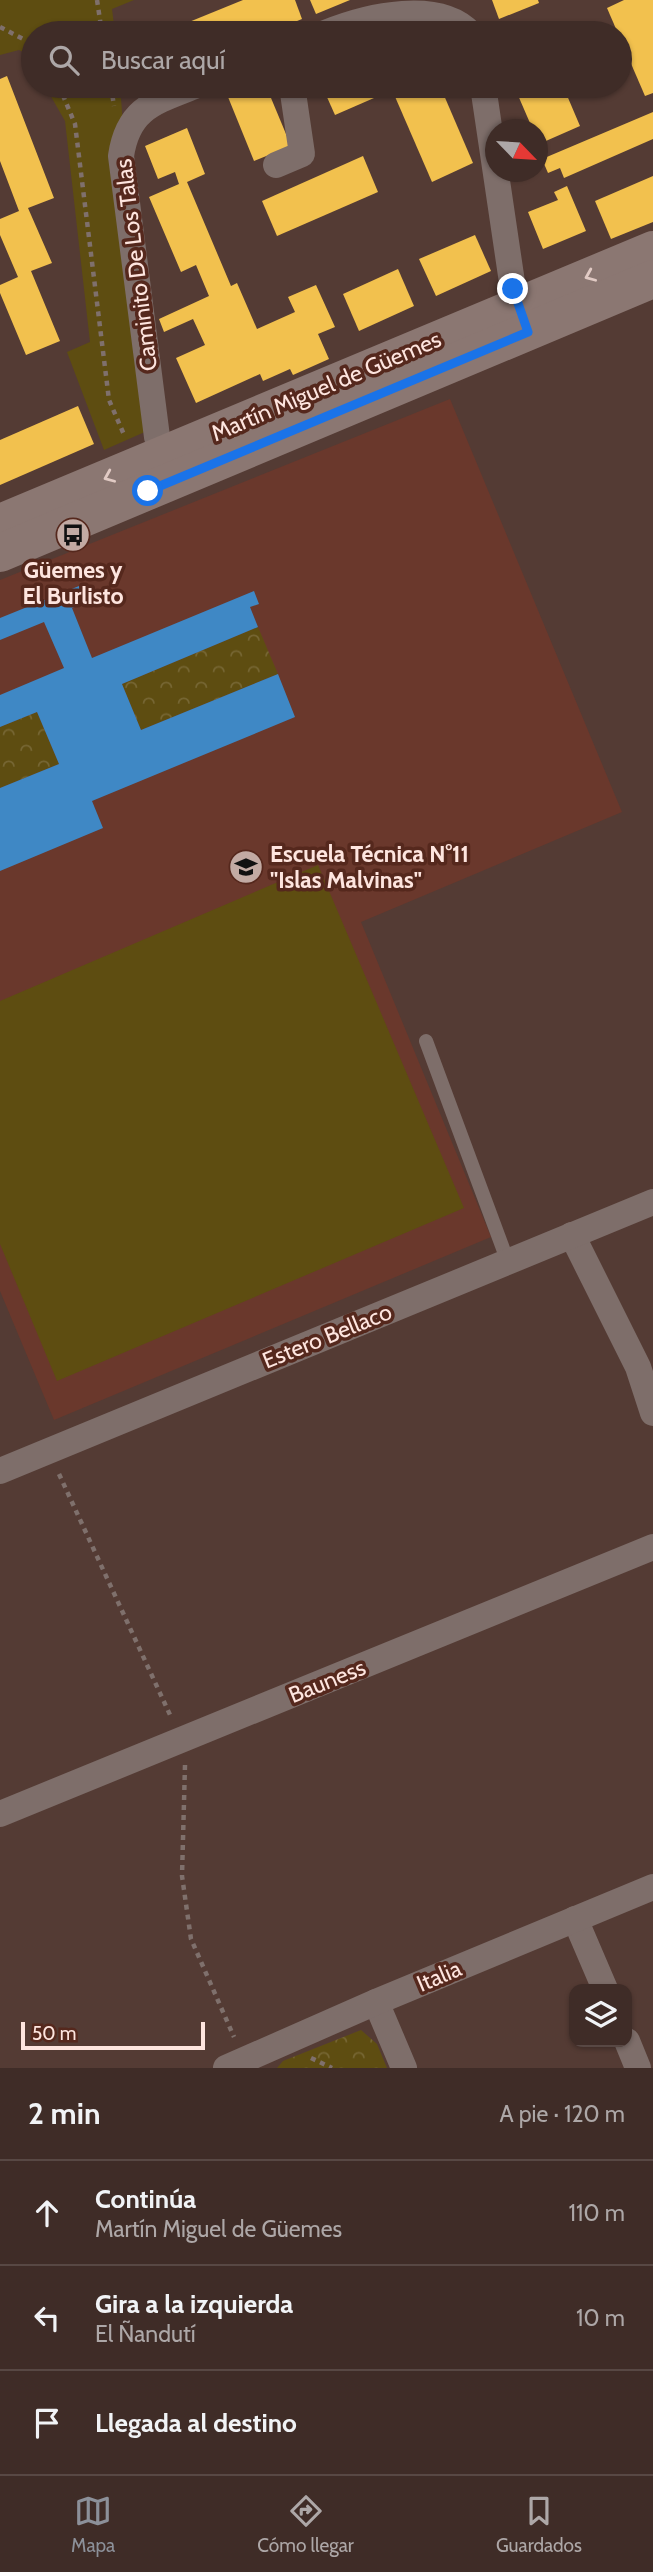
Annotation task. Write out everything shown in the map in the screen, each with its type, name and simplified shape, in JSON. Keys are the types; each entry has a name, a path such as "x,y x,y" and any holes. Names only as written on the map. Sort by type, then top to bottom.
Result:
{"main road":[{"name":"Martín Miguel de Güemes","path":"524,319 653,250"},
{"name":"Martín Miguel de Güemes","path":"0,523 524,319 653,279"},
{"name":"Martín Miguel de Güemes","path":"0,553 157,461"}],"street":[{"path":"354,21 400,2 425,1 449,9 463,21"},
{"name":"Caminito De Los Talas","path":"157,461 157,437 121,156 125,133 137,116 165,98"},
{"path":"276,165 302,154 294,98"},
{"path":"485,98 513,289 524,319"},
{"name":"Estero Bellaco","path":"0,1471 653,1202"},
{"path":"572,1235 638,1367 653,1413"},
{"name":"Bauness","path":"0,1814 653,1547"},
{"name":"Italia","path":"234,2066 376,2002 653,1887"},
{"path":"575,1919 603,1984"},
{"path":"376,2002 404,2068"},
{"path":"629,2047 638,2068"}],"lane":[{"path":"426,1041 508,1262"}],"path":[{"path":"97,0 100,21"},
{"path":"0,27 21,38"},
{"path":"65,98 75,124 109,400 157,461"}],"shaded area":[{"name":"Escuela Técnica N°11 \"Islas Malvinas\"","path":"450,399 622,812 361,922 491,1237 54,1420 0,1291 0,580"}],"green space":[{"path":"0,0 134,0 112,9 114,21 21,21 21,51 0,55"},
{"path":"52,98 121,98 147,431 104,450 67,352 90,342 65,121"},
{"path":"258,627 278,674 141,730 122,684"},
{"path":"37,712 59,764 0,788 0,727"},
{"path":"318,865 464,1208 57,1381 0,1244 0,1001"},
{"path":"361,2030 377,2044 387,2068 277,2068 283,2061"}],"building: Viviendas":[{"path":"243,0 295,0 302,19 297,21 191,21"},
{"path":"310,0 350,0 316,14"},
{"path":"492,0 538,0 539,3 499,19"},
{"path":"624,0 653,0 653,93 645,96 632,66 632,21 613,21 607,8"},
{"path":"7,76 54,198 28,208 52,263 31,271 60,341 26,355 0,293 0,285 18,277 0,235 0,219 19,211 0,161 0,79"},
{"path":"228,98 271,98 291,146 254,161"},
{"path":"327,98 374,98 335,115"},
{"path":"396,98 445,98 473,163 432,182"},
{"path":"519,98 568,98 580,126 548,140 548,119 528,119"},
{"path":"653,112 653,139 564,178 560,168 548,173 548,156"},
{"path":"187,128 205,174 187,182 231,286 237,283 257,329 295,312 288,297 316,285 335,327 318,334 329,359 293,375 290,369 263,381 260,374 196,403 176,358 205,345 193,319 164,332 159,319 209,296 196,265 181,272 149,197 179,184 175,172 158,179 145,146"},
{"path":"363,156 378,192 277,236 262,201"},
{"path":"653,176 653,222 611,239 595,201"},
{"path":"567,186 586,231 543,249 528,212 558,200 554,192"},
{"path":"475,235 491,271 436,296 419,259"},
{"path":"398,269 414,306 359,331 343,294"},
{"path":"78,406 94,444 0,485 0,440"}],"building: Escuelas":[{"path":"79,586 86,602 72,608 92,658 254,591 259,604 250,607 258,627 122,684 141,730 278,674 295,717 92,801 103,828 0,871 0,788 59,764 37,712 0,727 0,695 64,668 44,622 0,640 0,618"}],"place":[{"name":"Güemes y El Burlisto","path":"73,535"},
{"name":"Escuela Técnica N°11 \"Islas Malvinas\"","path":"246,867"}],"route":[{"path":"148,491 528,332 513,289"}]}
